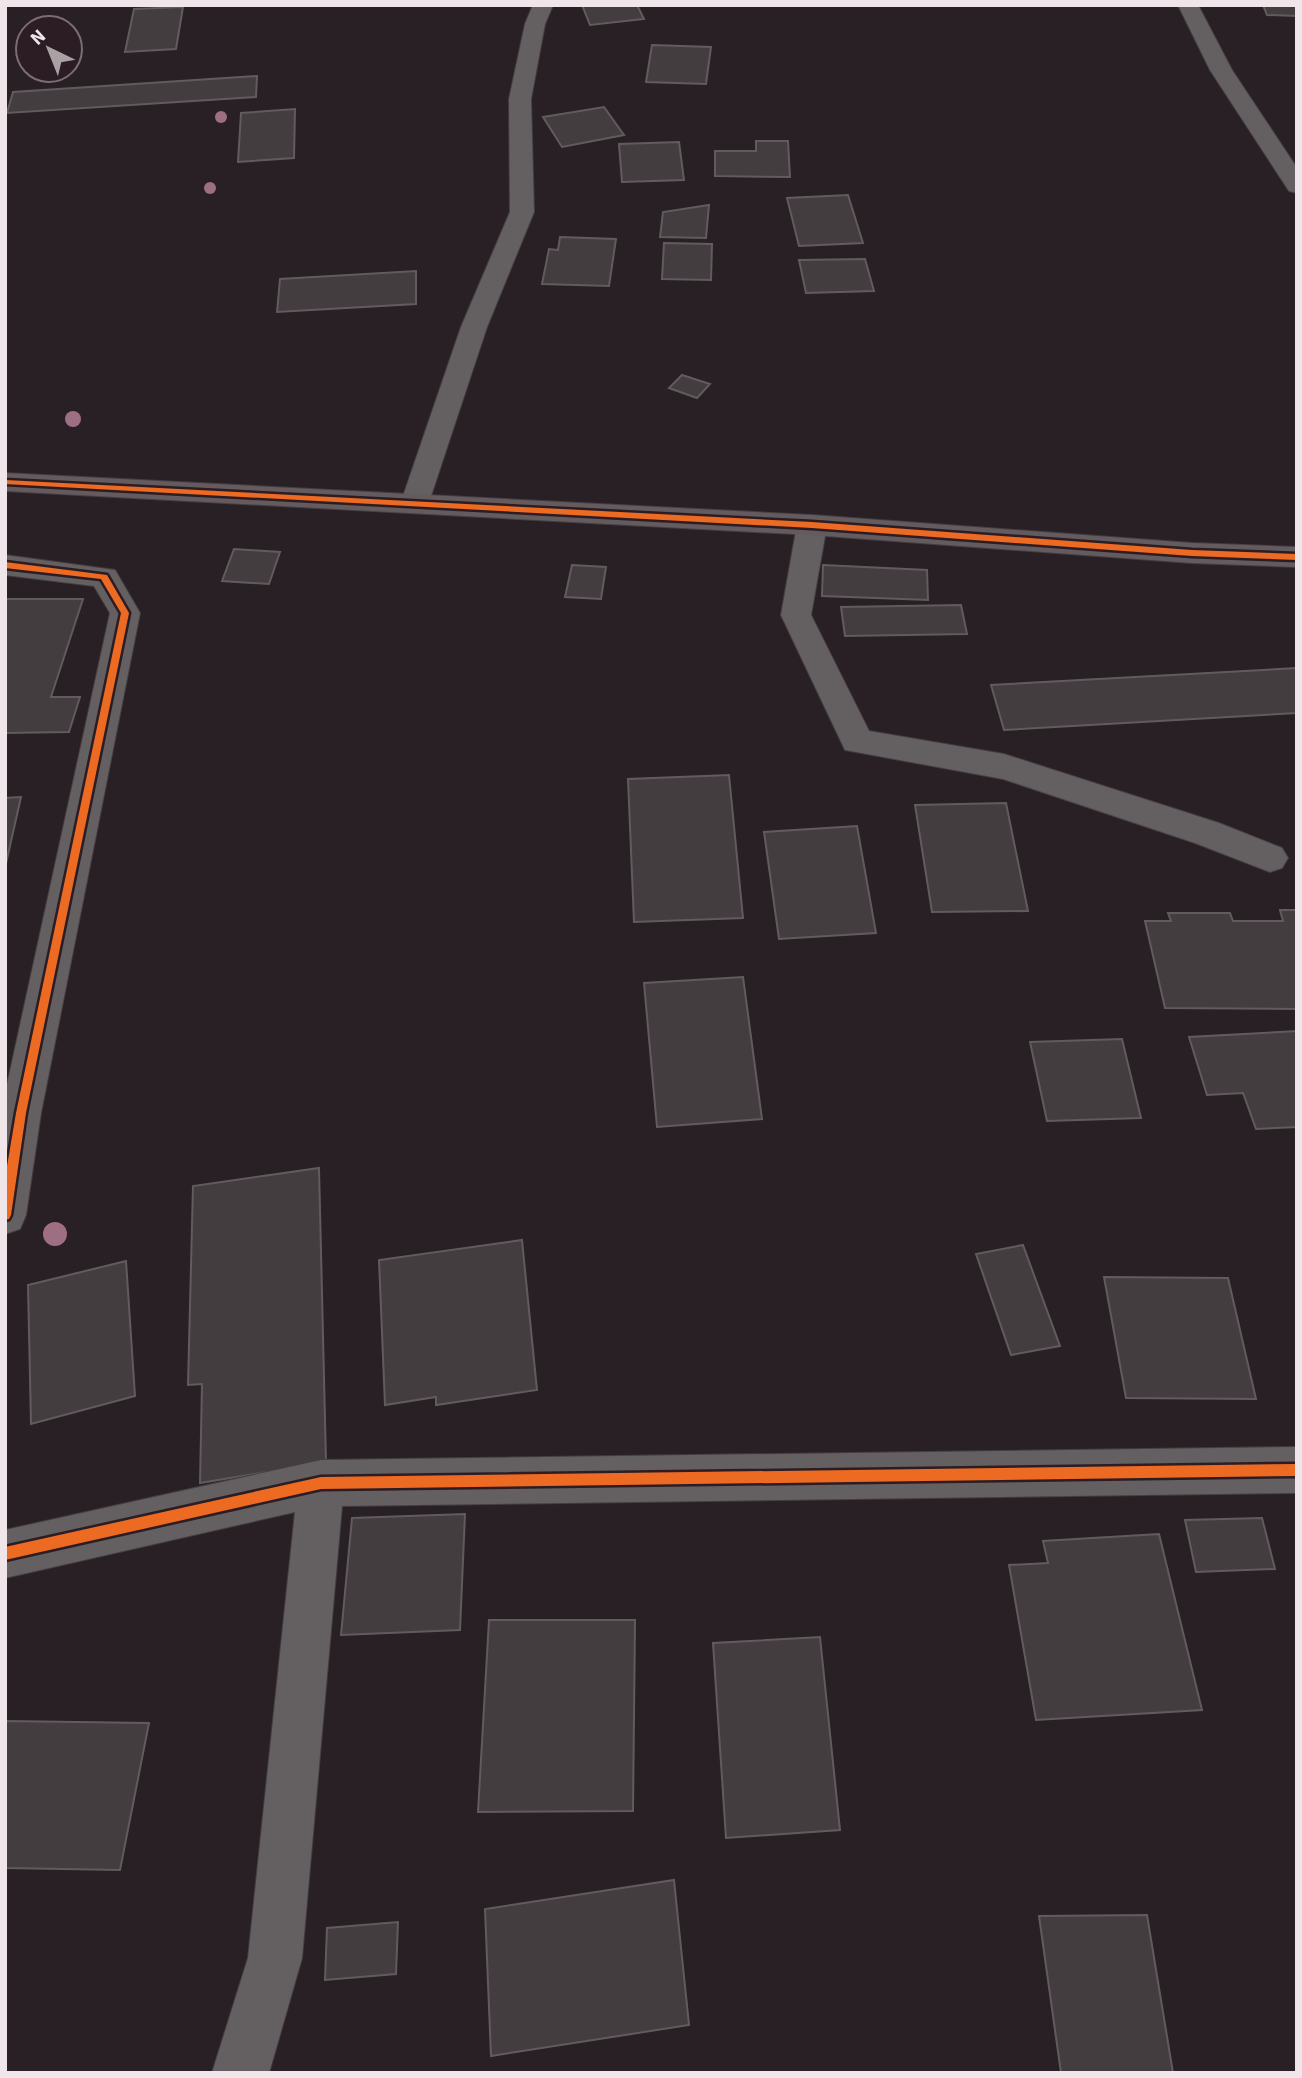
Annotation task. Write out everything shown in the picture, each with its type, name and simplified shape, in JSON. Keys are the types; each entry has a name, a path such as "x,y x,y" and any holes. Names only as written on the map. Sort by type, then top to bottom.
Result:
{"street":[{"path":"415,502 474,327 522,212 520,99 535,24 542,5"},
{"path":"1188,5 1221,70 1297,186"},
{"path":"5,482 812,525 1192,553 1296,555"},
{"path":"812,525 796,615 857,741 1004,767 1207,834 1270,858"},
{"path":"5,565 104,577 125,613 21,1113 5,1215"},
{"path":"5,1554 321,1483 1297,1470"},
{"path":"240,2073 275,1958 321,1483"}],"building":[{"path":"582,5 637,5 644,19 590,25"},
{"path":"1263,5 1297,5 1297,16 1267,15"},
{"path":"183,7 176,49 125,52 134,9"},
{"path":"652,45 711,47 706,84 646,82"},
{"path":"257,76 256,97 7,113 13,92"},
{"path":"604,107 624,135 562,147 543,117"},
{"path":"295,109 294,158 238,162 241,113"},
{"path":"756,141 788,141 790,177 715,176 715,151 756,151"},
{"path":"679,142 684,180 622,182 619,144"},
{"path":"848,195 863,243 799,246 787,198"},
{"path":"709,205 706,238 660,237 663,212"},
{"path":"560,237 616,239 609,286 542,284 549,249 558,250"},
{"path":"664,243 712,244 711,280 662,279"},
{"path":"865,259 874,291 806,293 799,260"},
{"path":"416,271 416,304 277,312 280,279"},
{"path":"682,375 710,384 697,398 669,388"},
{"path":"234,549 280,552 269,584 222,581"},
{"path":"572,565 606,567 601,599 565,597"},
{"path":"823,565 927,570 928,600 822,596"},
{"path":"5,599 83,599 51,697 80,697 69,732 5,733"},
{"path":"961,605 967,634 845,636 841,607"},
{"path":"1297,668 1297,713 1004,730 991,685"},
{"path":"729,775 743,918 634,922 628,779"},
{"path":"21,797 5,868 5,798"},
{"path":"1006,803 1028,911 932,912 915,805"},
{"path":"857,826 876,933 779,939 764,832"},
{"path":"1280,910 1297,910 1297,1009 1165,1008 1145,921 1171,921 1168,913 1230,913 1233,921 1283,921"},
{"path":"743,977 762,1119 657,1127 644,983"},
{"path":"1297,1031 1297,1127 1256,1129 1243,1093 1207,1095 1189,1037"},
{"path":"1122,1039 1141,1118 1047,1121 1030,1042"},
{"path":"319,1168 326,1462 200,1483 202,1384 188,1385 193,1186"},
{"path":"522,1240 537,1390 436,1405 436,1397 385,1405 379,1260"},
{"path":"1023,1245 1060,1346 1011,1355 976,1254"},
{"path":"126,1261 135,1396 31,1424 28,1285"},
{"path":"1104,1277 1228,1278 1256,1399 1126,1398"},
{"path":"465,1514 460,1630 341,1635 352,1518"},
{"path":"1262,1518 1275,1569 1196,1572 1185,1520"},
{"path":"1159,1534 1202,1710 1036,1720 1009,1565 1048,1563 1043,1541"},
{"path":"489,1620 635,1620 633,1811 478,1812"},
{"path":"820,1637 840,1830 726,1838 713,1643"},
{"path":"5,1721 149,1723 120,1870 5,1868"},
{"path":"674,1880 689,2025 491,2056 485,1909"},
{"path":"1147,1915 1173,2073 1061,2073 1039,1916"},
{"path":"398,1922 396,1974 325,1980 327,1928"}],"cycle path":[{"path":"5,482 812,525 1192,553 1297,557"},
{"path":"5,565 104,577 125,613 21,1113 5,1215"},
{"path":"5,1554 321,1483 1297,1470"}]}
